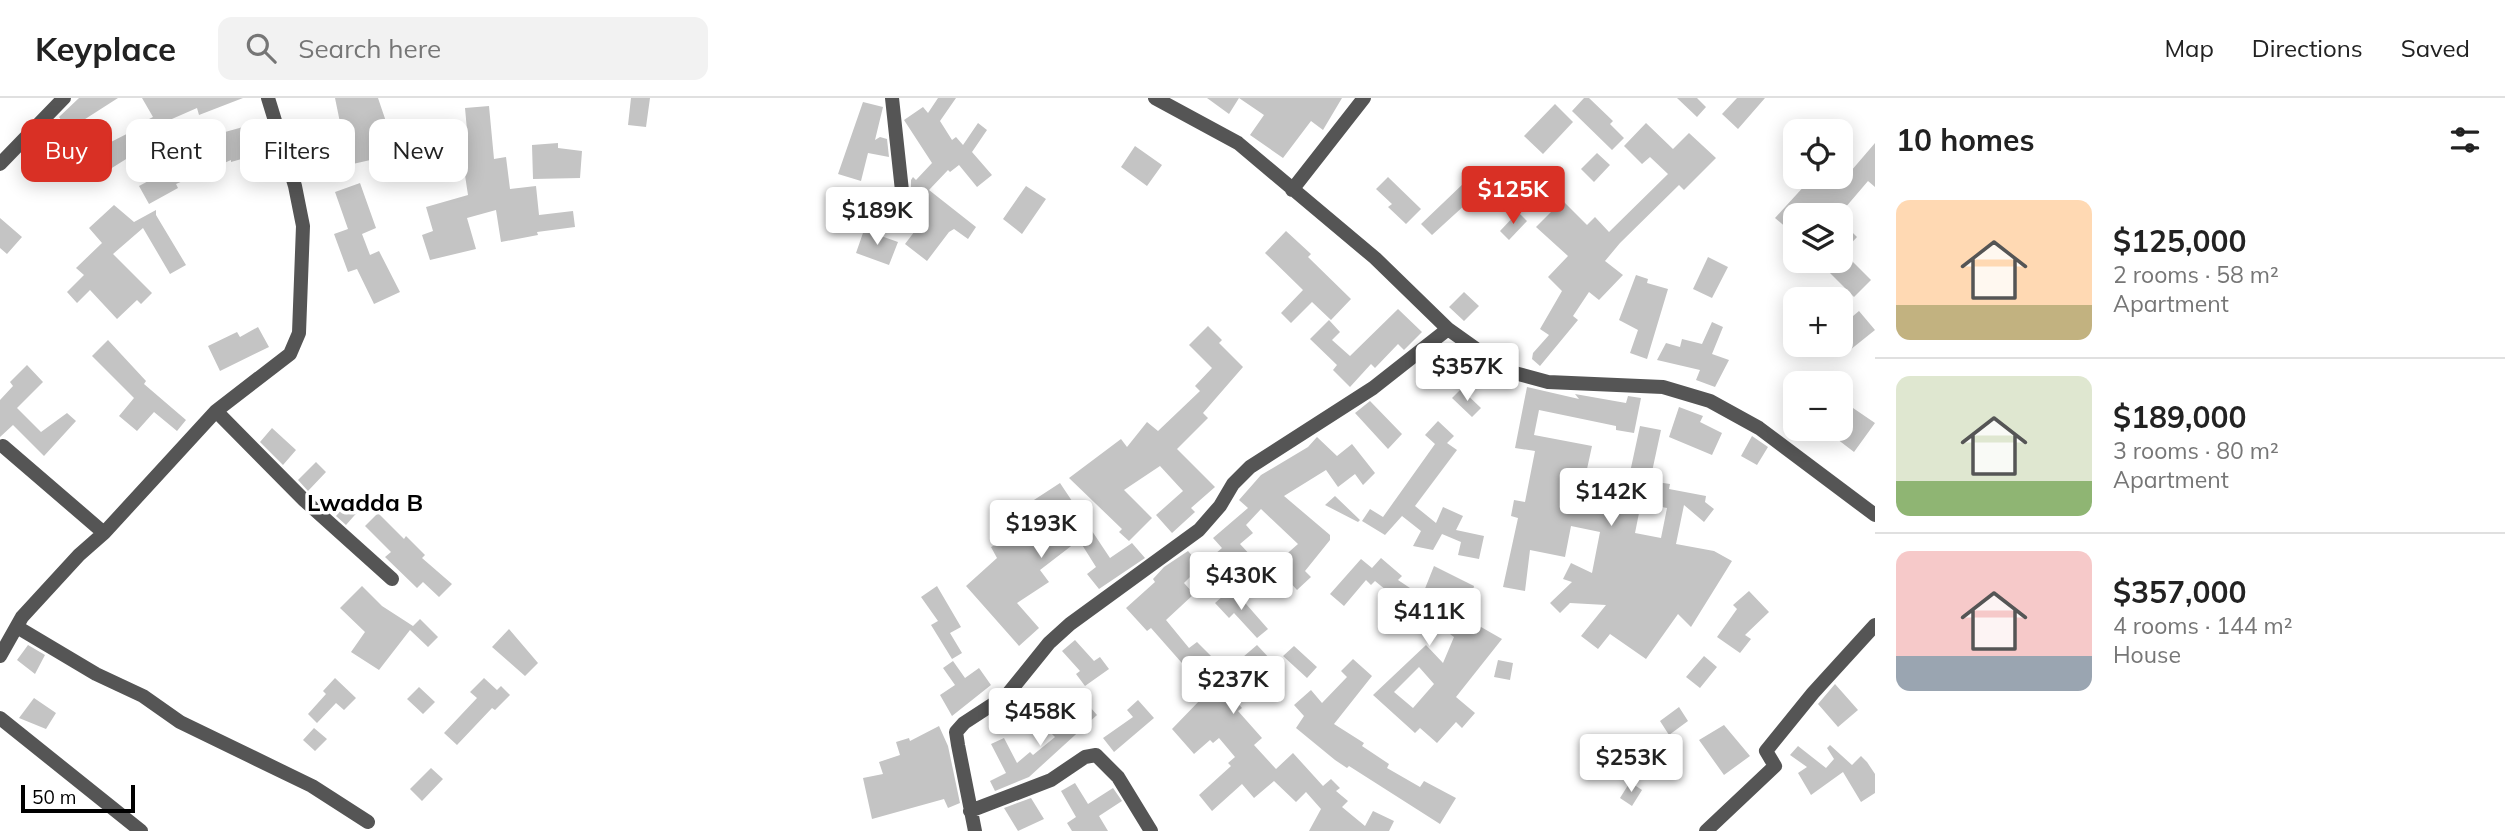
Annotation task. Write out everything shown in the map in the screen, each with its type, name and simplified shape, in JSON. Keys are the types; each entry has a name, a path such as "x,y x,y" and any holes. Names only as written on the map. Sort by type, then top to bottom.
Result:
{"street":[{"path":"0,164 64,98"},
{"path":"0,656 17,627 79,555 104,533 216,411 290,354 299,333 303,226 295,186 268,98"},
{"path":"892,98 903,200"},
{"path":"1155,98 1238,143 1375,258 1448,329 1507,371 1548,382 1663,387 1710,401 1759,428 1875,515"},
{"path":"1292,190 1364,98"},
{"path":"975,831 956,732 964,723 1007,695 1049,643 1070,624 1199,530 1220,506 1233,484 1251,467 1373,388 1448,329"},
{"path":"216,411 304,500 392,579"},
{"path":"4,446 104,533"},
{"path":"1706,831 1775,766 1766,751 1813,693 1875,625"},
{"path":"17,627 96,674 142,696 180,722 312,786 368,822"},
{"path":"0,718 141,831"},
{"path":"970,811 1051,780 1085,757 1096,755 1118,777 1151,831"}],"building":[{"path":"79,98 118,98 85,119 59,117"},
{"path":"142,98 243,98 199,115 197,108 172,119 149,119 153,117"},
{"path":"335,98 378,98 385,119 369,119 369,160 355,163 355,119 339,119"},
{"path":"631,98 650,98 646,127 628,125"},
{"path":"938,98 956,98 940,121 952,140 956,137 963,145 978,123 987,130 972,152 992,175 977,187 959,165 950,172 948,170 929,190 976,227 968,239 954,229 949,232 927,261 905,244 927,215 920,210 927,202 911,189 911,180 913,177 916,180 932,163 904,120 923,107 928,113"},
{"path":"1207,98 1239,98 1229,114"},
{"path":"1239,98 1342,98 1323,130 1311,121 1283,158 1250,135 1264,115"},
{"path":"1584,98 1589,98 1613,121 1610,124 1624,138 1612,150 1572,111"},
{"path":"1677,98 1697,98 1706,107 1697,117"},
{"path":"1737,98 1765,98 1738,129 1722,114"},
{"path":"863,102 883,107 875,140 880,137 887,139 889,157 868,153 861,181 838,174"},
{"path":"1555,104 1573,122 1543,154 1524,136"},
{"path":"489,106 494,159 506,157 510,189 536,186 539,215 573,211 575,227 537,232 538,235 501,242 496,210 467,218 476,249 430,260 422,235 433,231 426,207 468,195 468,119 465,108"},
{"path":"1646,123 1673,149 1689,133 1716,158 1684,190 1679,185 1620,243 1605,261 1623,275 1599,300 1589,292 1573,316 1578,320 1540,366 1532,359 1533,353 1549,335 1540,329 1562,291 1548,277 1568,256 1536,227 1552,211 1538,197 1548,186 1587,225 1595,217 1609,232 1668,174 1650,157 1642,164 1624,146"},
{"path":"240,128 240,159 226,162 226,132"},
{"path":"126,134 126,159 112,168 112,141"},
{"path":"558,143 558,148 582,151 580,178 533,179 532,145"},
{"path":"1875,143 1875,187 1868,181 1849,203 1789,203 1802,189 1853,189 1853,169"},
{"path":"1135,146 1162,165 1147,186 1121,167"},
{"path":"1597,153 1610,165 1594,182 1581,169"},
{"path":"1388,177 1421,209 1406,224 1388,207 1392,204 1376,189"},
{"path":"146,182 181,182 176,184 178,188 149,204 139,186"},
{"path":"1465,182 1478,193 1432,235 1421,224"},
{"path":"360,183 376,228 362,234 370,255 379,251 400,292 374,304 357,269 348,272 334,234 348,229 335,192"},
{"path":"1026,186 1046,199 1022,234 1003,219"},
{"path":"114,205 134,222 156,210 156,215 186,265 170,274 143,228 113,254 152,293 141,304 137,300 117,319 90,290 77,303 67,292 84,275 76,268 102,243 89,228"},
{"path":"1783,209 1783,225 1775,218"},
{"path":"1518,212 1527,221 1509,240 1500,231"},
{"path":"0,218 22,237 7,254 0,248"},
{"path":"864,230 898,242 889,265 856,253"},
{"path":"1286,231 1311,254 1308,257 1351,299 1331,320 1312,302 1291,323 1281,313 1303,290 1265,253"},
{"path":"1708,257 1728,267 1712,298 1693,289"},
{"path":"1853,262 1871,280 1854,297 1853,287 1844,287 1830,273 1853,273"},
{"path":"1636,275 1648,279 1647,283 1668,289 1647,359 1630,353 1638,330 1619,320"},
{"path":"1464,292 1479,306 1464,321 1449,307"},
{"path":"1398,309 1422,332 1404,350 1398,344 1375,368 1371,364 1350,387 1333,370 1337,365 1310,339 1329,320 1340,332 1332,340 1350,356"},
{"path":"1859,311 1875,330 1853,348 1853,316"},
{"path":"1712,322 1723,327 1712,354 1729,360 1715,387 1696,380 1700,370 1657,360 1666,343 1680,347 1682,339 1702,344"},
{"path":"1208,326 1222,340 1219,343 1243,367 1203,413 1208,418 1177,449 1215,487 1191,508 1195,512 1172,533 1156,515 1183,491 1160,466 1124,490 1152,518 1129,541 1119,532 1122,529 1069,478 1121,439 1127,447 1147,422 1158,431 1200,391 1195,386 1212,368 1189,345"},
{"path":"258,327 269,347 220,371 208,346 237,332 240,337"},
{"path":"108,340 146,381 144,384 186,420 177,431 154,412 137,431 119,416 134,398 92,356"},
{"path":"1445,343 1457,354 1439,373 1427,361"},
{"path":"27,365 43,382 17,408 41,432 67,413 76,421 44,456 13,425 0,437 0,400 13,386 10,382"},
{"path":"1527,387 1579,399 1575,394 1626,403 1628,396 1641,398 1634,433 1616,430 1616,426 1539,410 1534,435 1592,446 1587,469 1629,477 1640,426 1661,430 1650,481 1670,484 1669,489 1706,496 1705,502 1714,509 1704,522 1684,505 1676,544 1714,551 1732,561 1691,627 1678,614 1646,659 1610,634 1598,649 1581,636 1606,605 1570,603 1560,613 1550,603 1572,582 1563,579 1571,563 1592,573 1600,532 1571,526 1565,557 1530,550 1525,591 1503,587 1518,518 1511,516 1514,500 1525,502 1535,451 1515,448","holes":["1641,503 1667,508 1661,538 1635,533"]},
{"path":"1461,389 1481,408 1472,417 1452,398"},
{"path":"1370,401 1402,434 1388,449 1355,413"},
{"path":"1679,407 1703,416 1700,422 1722,433 1712,455 1669,437"},
{"path":"1853,408 1875,423 1854,452 1840,441 1853,441"},
{"path":"1438,421 1454,436 1447,443 1457,450 1415,506 1436,523 1443,507 1463,516 1456,530 1484,536 1479,559 1458,555 1461,542 1442,534 1433,550 1413,546 1421,531 1402,516 1385,535 1362,521 1370,509 1383,517 1435,444 1425,435"},
{"path":"272,428 296,450 283,465 260,442"},
{"path":"1752,436 1768,447 1757,465 1741,456"},
{"path":"1317,437 1337,456 1352,444 1375,473 1363,485 1355,474 1338,487 1326,470 1284,496 1330,535 1330,540 1305,571 1311,577 1297,590 1274,565 1298,544 1261,509 1246,525 1253,533 1240,544 1252,557 1226,580 1208,560 1222,548 1213,538 1248,508 1239,500 1261,475 1308,447"},
{"path":"316,462 326,472 308,491 298,480"},
{"path":"1060,483 1110,558 1132,543 1145,558 1099,589 1087,574 1096,567 1079,540 1040,570 1049,582 1017,603 1039,628 1019,646 966,586 997,558 991,547 1024,530 1014,513"},
{"path":"1335,496 1360,520 1358,522 1325,505"},
{"path":"351,499 361,508 346,525 336,516"},
{"path":"378,513 404,539 406,536 425,555 422,558 452,584 439,597 423,582 417,588 385,557 391,552 365,526"},
{"path":"1188,551 1201,566 1184,583 1194,594 1166,620 1189,648 1197,642 1233,678 1223,687 1242,708 1238,711 1262,738 1254,745 1276,769 1293,753 1323,786 1331,779 1340,788 1336,791 1348,801 1342,807 1365,826 1373,811 1394,821 1389,831 1309,831 1321,809 1306,792 1296,802 1274,781 1254,798 1242,784 1212,811 1199,795 1231,766 1228,763 1235,757 1219,738 1213,743 1210,740 1194,754 1172,729 1202,698 1190,684 1196,679 1151,628 1147,631 1126,608 1155,582 1153,579 1164,567"},
{"path":"1381,558 1402,576 1398,580 1422,596 1434,566 1474,586 1468,613 1477,616 1474,623 1502,639 1456,697 1475,713 1462,728 1456,722 1437,743 1420,728 1415,733 1373,695 1426,645 1443,663 1454,637 1434,622 1431,627 1389,598 1392,595 1375,581 1371,585 1366,580 1344,606 1330,594 1361,559 1372,568","holes":["1419,667 1434,684 1413,708 1394,692"]},
{"path":"362,586 382,606 413,626 420,619 438,637 428,647 410,630 379,670 351,652 365,632 340,608"},
{"path":"937,586 961,627 950,633 962,653 952,659 931,625 938,621 921,597"},
{"path":"1232,588 1268,629 1257,638 1234,613 1229,618 1215,603"},
{"path":"1749,591 1769,612 1745,635 1751,639 1740,653 1717,637 1737,609 1733,605"},
{"path":"509,629 538,663 525,676 492,647"},
{"path":"1075,640 1094,661 1100,657 1109,669 1085,686 1076,674 1080,671 1062,651"},
{"path":"28,645 45,655 35,674 17,660"},
{"path":"1257,645 1272,661 1258,674 1243,657"},
{"path":"1294,646 1317,667 1307,678 1283,656"},
{"path":"1704,656 1717,667 1700,688 1686,677"},
{"path":"1353,659 1372,676 1334,724 1364,743 1362,746 1389,764 1387,768 1420,787 1424,781 1456,798 1440,824 1349,766 1347,768 1335,760 1296,728 1304,716 1294,705 1311,690 1322,703 1347,677 1341,671"},
{"path":"1498,660 1513,663 1510,680 1494,677"},
{"path":"953,661 965,678 979,668 991,685 952,716 940,695 955,685 943,668"},
{"path":"335,678 356,698 344,710 336,703 317,723 308,714 326,694 323,691"},
{"path":"484,678 497,690 501,686 510,695 495,710 492,708 457,745 444,733 477,698 470,692"},
{"path":"1835,684 1858,710 1838,727 1818,704"},
{"path":"419,687 435,702 423,714 407,699"},
{"path":"34,698 56,713 46,729 19,718"},
{"path":"1084,700 1097,715 1029,777 995,791 990,781 1006,773 991,744 1004,738 1017,763 1030,752 1033,755 1055,737 1050,732"},
{"path":"1138,700 1154,718 1114,752 1103,738 1133,717 1127,710"},
{"path":"1679,707 1688,721 1669,735 1660,721"},
{"path":"1724,725 1750,756 1724,775 1699,740"},
{"path":"939,726 948,746 960,803 948,808 944,799 872,819 863,778 883,774 879,762 900,755 896,742 909,738 910,741"},
{"path":"314,728 327,739 315,751 303,740"},
{"path":"1830,745 1852,765 1861,756 1867,762 1875,774 1875,793 1861,802 1843,772 1811,795 1798,773 1807,767 1790,755 1798,746 1826,768 1834,759 1827,748"},
{"path":"431,768 443,779 422,801 410,789"},
{"path":"1630,782 1642,790 1632,806 1620,798"},
{"path":"1075,783 1088,804 1113,788 1122,801 1099,816 1108,831 1072,831 1067,823 1076,817 1061,791"},
{"path":"1031,798 1044,819 1018,831 1004,808"}],"district":[{"name":"Lwadda B","path":"365,502"}]}
